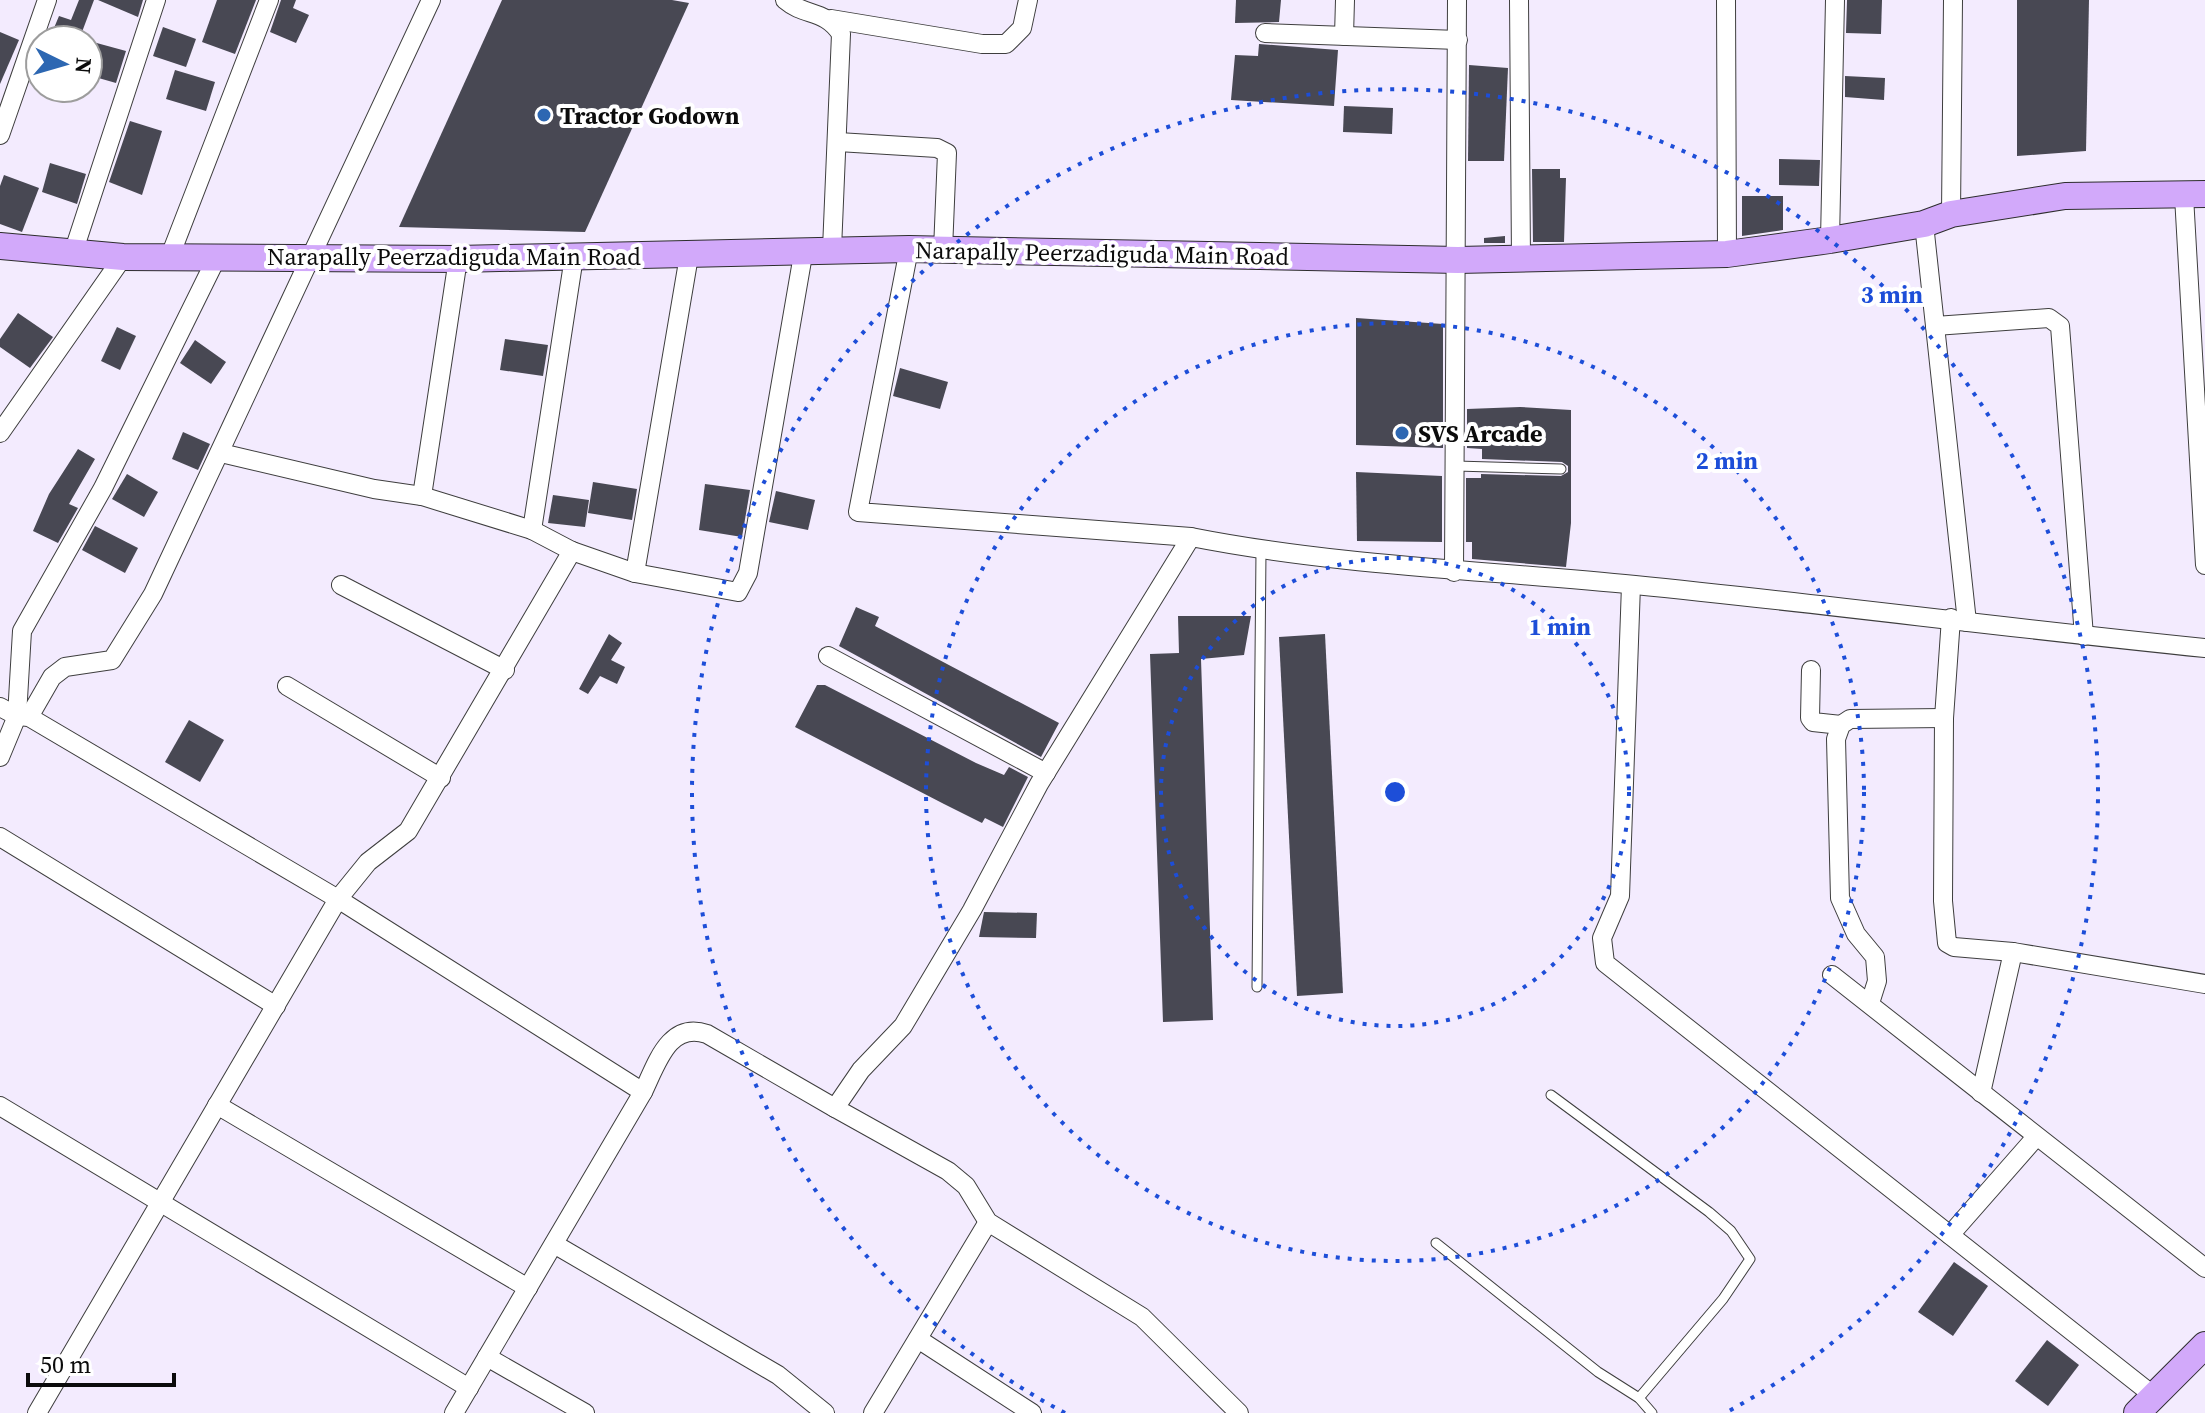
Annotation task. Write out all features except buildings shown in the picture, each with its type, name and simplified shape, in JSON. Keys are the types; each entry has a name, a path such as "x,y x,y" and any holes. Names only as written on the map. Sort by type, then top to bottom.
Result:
{"street":[{"path":"0,135 47,0"},
{"path":"73,253 156,0"},
{"path":"170,256 269,0"},
{"path":"15,713 65,667 112,660 153,594 431,0"},
{"path":"785,0 793,7 831,19 982,44 1006,44 1022,28 1028,0"},
{"path":"1344,36 1345,0"},
{"path":"1454,572 1457,0"},
{"path":"1519,0 1521,259"},
{"path":"1726,0 1727,254"},
{"path":"1830,240 1835,0"},
{"path":"1951,214 1953,0"},
{"path":"831,19 841,34 842,56 832,249"},
{"path":"1265,33 1458,40"},
{"path":"838,142 937,148 947,153 943,250"},
{"name":"Narapally Peerzadiguda Main Road","path":"0,246 123,257 218,255 458,259 909,249 1521,259 1727,254 1924,224 1951,214 2065,196 2198,196"},
{"path":"2198,196 2205,565"},
{"path":"1924,224 1959,620 1944,718 1944,931 1947,943 1954,947 2013,952 2205,984"},
{"path":"221,453 374,489 422,496 532,530 572,551 635,573 738,592 743,586 804,249"},
{"path":"909,249 858,512 1191,537 1261,551 1454,572 1631,585 2205,648"},
{"path":"0,757 15,713 22,631 103,488 218,255"},
{"path":"635,573 689,256"},
{"path":"0,433 123,257"},
{"path":"532,530 574,257"},
{"path":"422,496 458,259"},
{"path":"1935,326 2049,318 2060,326 2084,636"},
{"path":"835,1108 861,1070 903,1026 972,910 1046,773 1191,537"},
{"path":"41,1411 338,899 368,862 408,831 572,551"},
{"path":"341,585 505,670"},
{"path":"1631,585 1620,896 1602,938 1605,963 1950,1235 2146,1404 2205,1345"},
{"path":"828,656 1046,773"},
{"path":"1811,670 1811,720 1841,725 1866,717 1944,718"},
{"path":"287,686 441,778"},
{"path":"15,713 338,899 643,1092"},
{"path":"1841,725 1836,739 1840,898 1856,934 1875,957 1877,981 1870,1003"},
{"path":"0,837 276,1006"},
{"path":"1981,1093 2013,952"},
{"path":"1832,975 2205,1268"},
{"path":"454,1413 668,1045 681,1031 692,1029 707,1034 948,1171 966,1186 988,1222 1142,1317 1239,1413"},
{"path":"217,1105 528,1288"},
{"path":"0,1106 469,1388"},
{"path":"1950,1235 2036,1137"},
{"path":"873,1413 988,1222"},
{"path":"554,1244 778,1375 825,1413"},
{"path":"918,1339 1032,1413"},
{"path":"487,1357 585,1413"}],"lane":[{"path":"1456,466 1561,469"},
{"path":"1257,987 1261,551"},
{"path":"1551,1095 1709,1212 1731,1231 1750,1259 1723,1299 1639,1398"},
{"path":"1436,1243 1598,1372 1639,1398 1652,1413"}],"place":[{"name":"Tractor Godown","path":"544,115"},
{"name":"SVS Arcade","path":"1402,433"}]}
